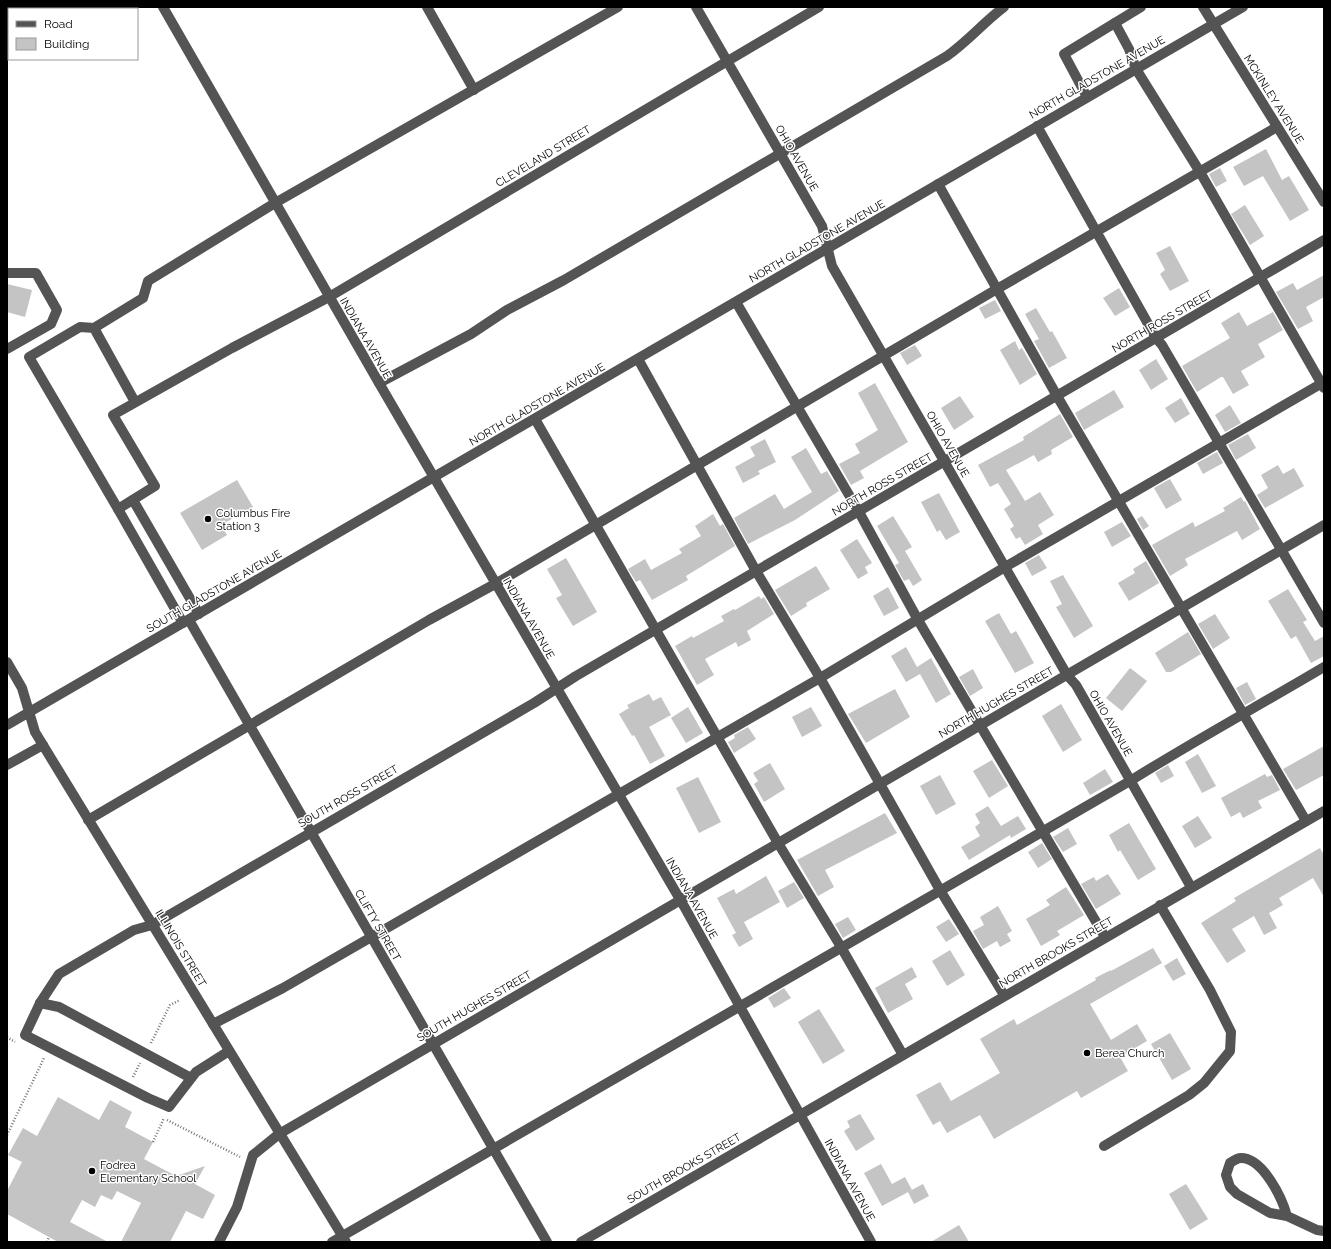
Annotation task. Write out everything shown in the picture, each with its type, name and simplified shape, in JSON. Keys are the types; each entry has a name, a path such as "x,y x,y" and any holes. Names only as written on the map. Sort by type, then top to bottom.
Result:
{"street":[{"name":"INDIANA AVENUE","path":"163,7 275,204 555,688 680,900 871,1242"},
{"path":"426,7 474,90"},
{"path":"135,402 94,328 143,298 148,282 275,204 618,7"},
{"name":"OHIO AVENUE","path":"696,7 822,226 832,266 1067,675 1076,685 1191,887"},
{"name":"CLEVELAND STREET","path":"133,500 155,486 113,415 329,297 819,7"},
{"path":"379,383 471,334 507,310 564,280 948,56 966,42 988,19 1004,7"},
{"path":"1087,97 1064,54 1141,7"},
{"name":"MCKINLEY AVENUE","path":"1203,7 1324,202"},
{"name":"NORTH GLADSTONE AVENUE","path":"434,478 1243,7"},
{"path":"213,1024 283,988 372,937 820,678 1005,567 1119,502 1219,442 1323,384 1200,172 1136,69 1129,49 1115,23"},
{"path":"1038,126 1095,232 1324,623"},
{"path":"88,820 1277,127"},
{"path":"938,184 1057,396 1243,716 1306,821"},
{"name":"NORTH ROSS STREET","path":"555,688 1324,240"},
{"path":"7,273 36,273 57,310 51,324 7,350"},
{"path":"736,302 859,512 918,620 1105,937"},
{"name":"CLIFTY STREET","path":"94,328 80,327 29,357 118,509 250,725 547,1242"},
{"path":"638,359 756,571 820,678 940,890 1004,995"},
{"path":"535,419 778,843 842,947 903,1054"},
{"name":"SOUTH GLADSTONE AVENUE","path":"7,725 434,478"},
{"path":"118,509 133,500 199,614"},
{"name":"NORTH HUGHES STREET","path":"680,900 1324,525"},
{"name":"ILLINOIS STREET","path":"7,662 22,688 35,732 42,745 344,1239"},
{"path":"332,1242 344,1239 493,1149 1130,781 1192,742 1243,716 1324,667"},
{"name":"SOUTH ROSS STREET","path":"192,1078 169,1107 148,1098 25,1035 40,1002 59,974 134,930 152,925 311,831 534,703 555,688"},
{"path":"7,766 42,745"},
{"name":"NORTH BROOKS STREET","path":"800,1114 1324,811"},
{"name":"SOUTH HUGHES STREET","path":"219,1242 237,1206 253,1155 279,1134 680,900"},
{"path":"1104,1146 1189,1095 1204,1083 1230,1050 1231,1032 1210,990 1160,905"},
{"path":"40,1002 59,1007 192,1078 196,1072 229,1051"},
{"name":"SOUTH BROOKS STREET","path":"580,1242 800,1114"},
{"path":"1287,1216 1283,1201 1264,1172 1249,1159 1239,1158 1230,1163 1226,1175 1230,1187 1237,1194 1270,1213 1287,1216 1318,1230 1324,1231"}],"path":[{"path":"7,1135 45,1057"},
{"path":"153,1142 164,1118"},
{"path":"47,1242 49,1237"}],"building":[{"path":"1266,149 1282,180 1289,176 1309,210 1290,221 1263,176 1244,186 1233,167"},
{"path":"1220,168 1227,181 1216,187 1209,174"},
{"path":"1245,205 1264,236 1250,245 1231,214"},
{"path":"1170,246 1189,281 1170,291 1160,274 1165,270 1156,253"},
{"path":"1324,275 1324,297 1306,307 1313,321 1298,329 1276,292 1293,283 1297,290"},
{"path":"7,284 32,290 25,317 7,312"},
{"path":"1119,288 1130,307 1115,316 1103,298"},
{"path":"995,300 1001,311 985,319 979,308"},
{"path":"1036,308 1050,332 1052,331 1067,358 1049,368 1034,341 1039,339 1025,314"},
{"path":"1239,312 1247,326 1273,312 1283,330 1258,344 1265,357 1241,371 1249,385 1233,394 1223,377 1221,377 1197,392 1182,366 1230,338 1221,323"},
{"path":"1015,341 1019,350 1022,348 1037,374 1020,385 1000,350"},
{"path":"915,345 922,356 907,365 900,353"},
{"path":"1156,359 1168,379 1151,390 1139,370"},
{"path":"875,383 908,442 860,471 864,478 851,485 839,464 860,453 855,444 878,430 858,393"},
{"path":"1114,390 1124,407 1084,430 1075,413"},
{"path":"960,396 974,417 954,430 941,408"},
{"path":"1181,398 1190,414 1175,423 1165,408"},
{"path":"1230,405 1241,423 1225,432 1215,415"},
{"path":"1060,414 1073,437 1051,450 1052,454 1038,462 1034,455 1006,470 1025,501 1040,492 1054,515 1038,525 1043,534 1025,545 1020,537 1016,539 1010,529 1014,526 1004,509 1011,504 998,483 990,487 978,465 1024,440 1023,437"},
{"path":"1248,434 1256,448 1236,460 1228,445"},
{"path":"765,439 776,462 758,471 760,474 743,483 735,467 755,456 750,447"},
{"path":"806,448 821,474 827,471 839,491 795,520 748,544 734,518 775,494 784,509 812,492 791,457"},
{"path":"1217,452 1223,463 1203,474 1197,463"},
{"path":"1278,465 1283,474 1294,468 1304,486 1265,508 1257,495 1268,488 1261,475"},
{"path":"1170,479 1182,500 1166,509 1154,488"},
{"name":"Columbus Fire Station 3","path":"237,480 253,507 221,525 227,535 202,550 180,513"},
{"path":"939,493 960,532 946,540 940,530 937,532 921,502"},
{"path":"1241,497 1244,502 1245,501 1260,529 1242,540 1237,531 1185,559 1188,565 1170,576 1152,545 1193,522 1195,527 1225,511 1223,508"},
{"path":"713,514 720,526 723,524 735,546 686,576 688,580 652,600 640,580 636,582 628,569 645,559 651,570 682,553 679,549 701,536 695,526"},
{"path":"893,516 912,547 905,551 922,580 913,586 909,579 904,581 895,565 899,563 877,526"},
{"path":"1142,516 1149,526 1143,530 1137,519"},
{"path":"1122,522 1131,536 1112,547 1104,532"},
{"path":"857,539 872,563 865,567 868,573 858,579 840,550"},
{"path":"1039,555 1047,568 1032,576 1025,563"},
{"path":"566,558 597,612 573,626 556,598 562,595 547,569"},
{"path":"1146,561 1159,583 1129,601 1118,583 1135,573 1133,569"},
{"path":"816,566 830,589 806,603 807,606 791,616 775,590"},
{"path":"1063,575 1093,626 1074,638 1056,607 1062,604 1050,581"},
{"path":"888,587 899,608 884,616 873,596"},
{"path":"1288,589 1307,620 1303,622 1315,641 1324,636 1324,656 1311,663 1296,636 1291,639 1268,601"},
{"path":"759,596 761,599 764,597 774,614 747,631 751,640 738,647 736,642 705,659 714,675 697,685 675,646 724,621 721,616 734,609 735,610"},
{"path":"999,613 1011,634 1016,631 1034,663 1015,673 985,621"},
{"path":"1215,614 1230,638 1213,649 1198,624"},
{"path":"1188,632 1201,654 1171,672 1166,672 1155,653"},
{"path":"906,647 917,667 931,658 951,694 936,703 920,674 906,682 891,656"},
{"path":"1130,668 1147,681 1122,711 1106,698"},
{"path":"973,669 983,688 970,696 959,677"},
{"path":"1247,682 1256,699 1245,705 1236,688"},
{"path":"895,689 910,717 866,743 848,714"},
{"path":"649,694 653,701 661,697 671,715 649,727 665,756 650,764 634,735 632,736 619,714 629,708 627,705"},
{"path":"1061,704 1082,740 1063,752 1042,716"},
{"path":"688,707 703,733 686,743 671,718"},
{"path":"811,707 822,726 802,737 792,717"},
{"path":"748,727 756,739 734,753 728,742 735,738 734,735"},
{"path":"1324,746 1324,775 1296,790 1283,769"},
{"path":"1198,754 1216,786 1202,793 1185,762"},
{"path":"992,760 1008,786 989,798 973,771"},
{"path":"770,763 785,789 764,802 754,784 758,781 753,773"},
{"path":"1168,765 1174,776 1161,783 1155,773"},
{"path":"1105,769 1113,782 1090,795 1083,783"},
{"path":"1265,774 1267,777 1272,775 1280,790 1258,801 1262,808 1243,818 1240,812 1231,817 1221,798"},
{"path":"940,775 956,804 936,815 920,786"},
{"path":"698,777 721,822 699,833 676,788"},
{"path":"988,806 1001,826 1018,816 1026,829 1011,838 1010,835 969,860 961,847 980,836 975,827 980,823 975,814"},
{"path":"885,813 897,833 825,870 834,887 818,896 797,860"},
{"path":"1198,816 1212,838 1195,848 1182,826"},
{"path":"1129,823 1156,869 1138,880 1120,850 1118,852 1109,835"},
{"path":"1068,828 1077,844 1063,852 1053,837"},
{"path":"1042,843 1052,859 1038,868 1028,852"},
{"path":"1320,848 1324,855 1324,897 1313,878 1279,898 1283,905 1269,913 1277,928 1264,935 1254,916 1232,929 1246,951 1227,963 1201,923 1236,901 1234,898"},
{"path":"1108,874 1121,894 1096,909 1081,884 1094,877 1096,881"},
{"path":"766,876 780,902 744,922 753,939 739,947 732,935 736,933 717,898 734,889 736,894"},
{"path":"794,882 804,898 787,908 778,891"},
{"path":"1066,887 1084,915 1057,931 1060,935 1041,946 1026,919 1050,905 1046,900"},
{"path":"998,906 1012,931 1007,934 1011,941 1000,947 997,941 983,949 973,931 984,925 980,917"},
{"path":"848,917 856,930 843,938 835,924"},
{"path":"949,919 959,934 946,942 936,927"},
{"name":"Berea Church","path":"1153,948 1162,963 1090,1004 1111,1040 1137,1024 1147,1041 1120,1057 1128,1071 1081,1098 1077,1091 994,1139 980,1115 947,1133 940,1121 933,1125 916,1095 940,1082 951,1101 1000,1073 980,1039 1014,1019 1017,1025 1096,980 1095,978"},
{"path":"950,950 965,975 947,986 932,961"},
{"path":"1177,958 1186,974 1173,981 1164,966"},
{"path":"912,967 917,977 905,984 913,999 888,1013 875,988"},
{"path":"784,988 791,998 774,1008 768,998"},
{"path":"819,1009 845,1051 823,1064 798,1022"},
{"path":"1170,1033 1191,1069 1172,1080 1151,1044"},
{"name":"Fodrea Elementary School","path":"58,1097 99,1120 110,1100 132,1112 125,1127 153,1142 144,1159 176,1176 205,1166 195,1184 215,1195 203,1219 186,1211 170,1242 121,1242 141,1203 117,1191 112,1200 101,1195 95,1207 82,1200 70,1222 108,1242 58,1242 7,1214 7,1191 22,1162 8,1155 23,1128 37,1136"},
{"path":"860,1114 875,1139 856,1151 844,1131 850,1127 847,1121"},
{"path":"881,1164 892,1184 905,1177 912,1190 882,1206 864,1173"},
{"path":"923,1184 929,1196 914,1204 908,1192"},
{"path":"1186,1184 1208,1219 1190,1230 1169,1194"},
{"path":"959,1225 969,1242 931,1242"}],"place":[{"name":"Columbus Fire Station 3","path":"208,519"},
{"name":"Berea Church","path":"1087,1053"},
{"name":"Fodrea Elementary School","path":"92,1171"}]}
